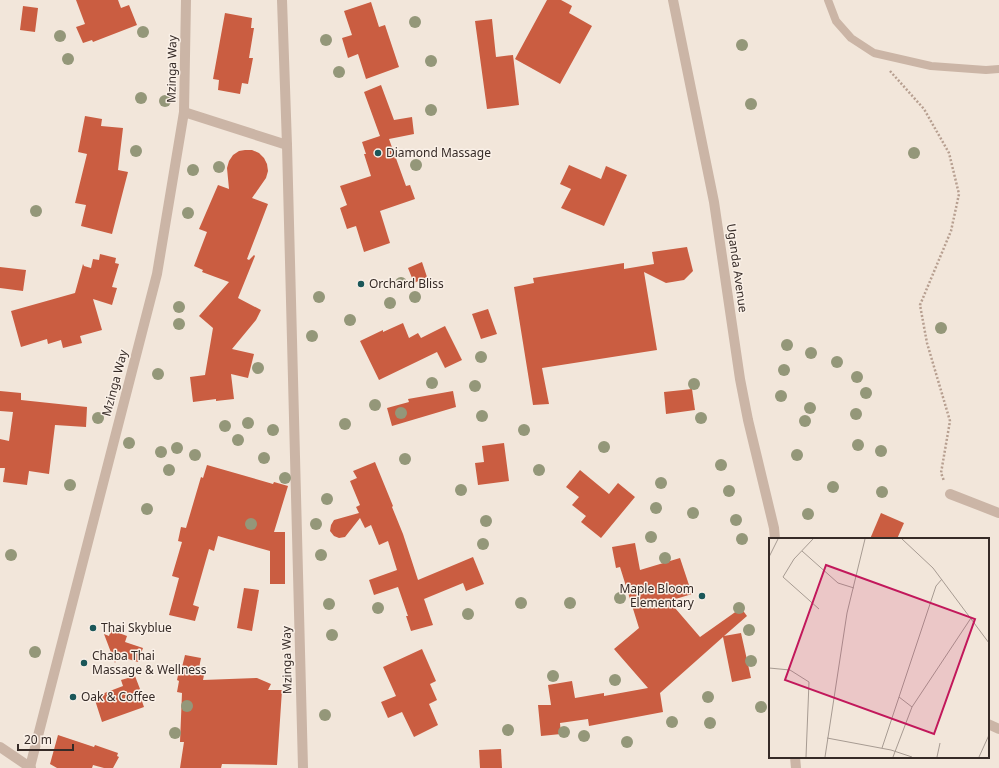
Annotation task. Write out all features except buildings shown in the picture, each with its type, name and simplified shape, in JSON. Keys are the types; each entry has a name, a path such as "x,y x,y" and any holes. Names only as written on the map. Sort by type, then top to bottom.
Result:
{"street":[{"name":"Mzinga Way","path":"30,768 157,274 184,112 186,0"},
{"name":"Mzinga Way","path":"282,0 303,768"},
{"name":"Uganda Avenue","path":"673,0 714,202 740,380 774,528 775,538"},
{"path":"184,112 287,145"},
{"path":"950,494 999,513"},
{"path":"989,724 999,729"},
{"path":"0,747 30,768"},
{"path":"795,758 796,768"}],"lane":[{"path":"828,0 836,21 846,33 874,53 930,66 986,70 999,69"}],"path":[{"path":"874,53 924,109 949,154 959,194 951,230 920,305 927,343 950,421 941,473 950,494"}],"place":[{"name":"Diamond Massage","path":"378,153"},
{"name":"Orchard Bliss","path":"361,284"},
{"name":"Maple Bloom Elementary","path":"702,596"},
{"name":"Thai Skyblue","path":"93,628"},
{"name":"Chaba Thai Massage & Wellness","path":"84,663"},
{"name":"Oak & Coffee","path":"73,697"}]}
